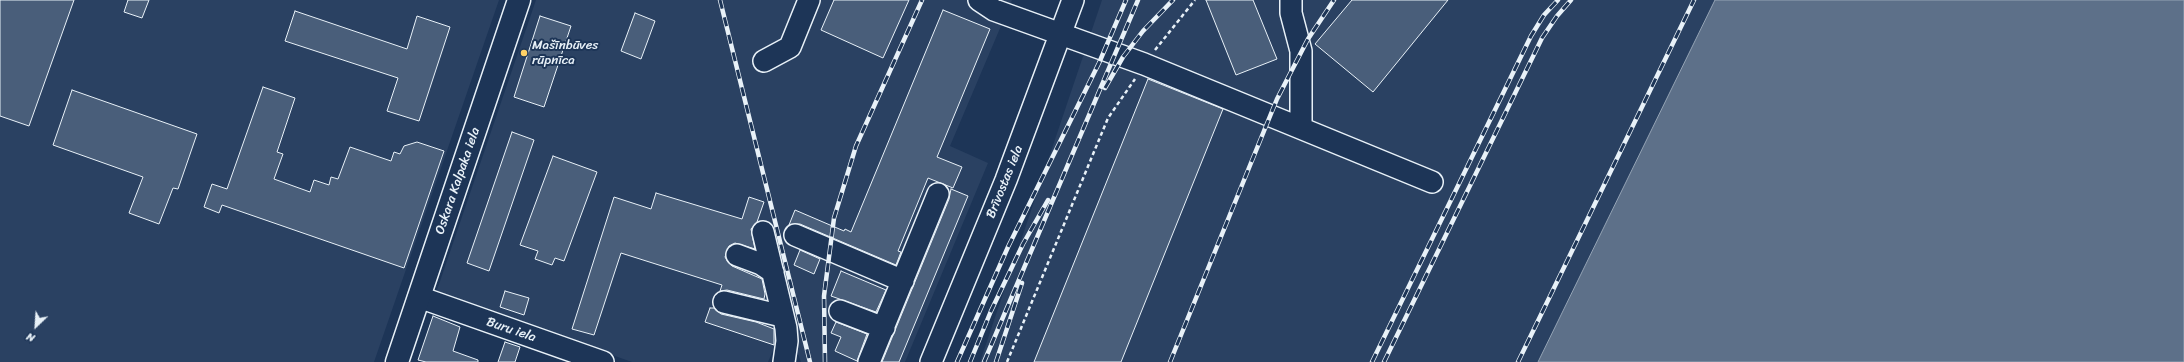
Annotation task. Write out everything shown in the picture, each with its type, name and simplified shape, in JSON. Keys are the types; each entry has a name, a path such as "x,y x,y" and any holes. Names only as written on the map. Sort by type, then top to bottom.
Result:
{"main road":[{"name":"Oskara Kalpaka iela","path":"396,362 519,0"}],"street":[{"path":"764,61 790,47 809,0"},
{"name":"Brīvostas iela","path":"931,362 1006,180 1073,0"},
{"path":"1291,0 1291,13 1301,51 1300,128"},
{"path":"989,3 1060,35 1144,64 1432,182"},
{"path":"870,362 938,194"},
{"path":"763,232 786,328 787,341 784,362"},
{"path":"795,235 903,281"},
{"path":"737,255 761,264 773,272"},
{"name":"Buru iela","path":"419,297 603,362"},
{"path":"724,302 782,316"},
{"path":"840,311 884,328"}],"path":[{"path":"1007,362 1108,118 1144,64 1195,0"}],"shaded area":[{"path":"0,0 499,0 374,362 0,362"},
{"path":"536,0 1012,0 950,146 988,163 905,362 801,362 786,321 768,362 632,362 436,293"},
{"path":"1102,0 1715,0 1538,362 980,362"},
{"path":"1715,0 2184,0 2184,362 1538,362"}],"building":[{"path":"0,0 74,0 29,126 0,116"},
{"path":"128,0 149,0 142,18 124,12"},
{"path":"834,0 909,0 883,58 821,30"},
{"path":"1206,0 1253,0 1277,59 1236,75"},
{"path":"1352,0 1448,0 1373,92 1315,44"},
{"path":"943,10 990,29 937,157 962,167 953,188 928,178 898,251 901,252 896,265 800,224 789,225 795,210 844,231 845,229 851,232"},
{"path":"295,11 407,49 417,16 450,27 419,121 387,111 398,78 285,41"},
{"path":"635,13 655,21 641,59 621,51"},
{"path":"540,16 571,26 544,107 514,97"},
{"path":"1148,79 1223,109 1121,362 1034,362"},
{"path":"263,87 295,98 277,152 283,154 274,179 310,192 314,180 329,185 331,177 338,179 350,147 391,161 394,152 400,154 404,146 417,142 444,151 404,268 222,205 219,213 204,207 212,184 227,189"},
{"path":"72,90 197,134 178,189 173,188 159,224 129,213 143,177 53,145"},
{"path":"512,132 534,140 489,271 467,263"},
{"path":"553,156 597,172 564,261 555,258 552,265 535,259 538,251 520,245"},
{"path":"951,189 968,196 899,362 882,362 949,199"},
{"path":"656,193 742,219 749,197 764,202 757,222 751,229 755,249 735,243 729,246 725,257 732,266 762,279 765,294 764,299 727,290 720,291 722,285 621,253 594,335 572,329 614,197 651,209"},
{"path":"800,250 820,259 814,274 794,265"},
{"path":"841,271 886,290 876,312 831,296"},
{"path":"505,291 529,298 524,315 500,307"},
{"path":"710,308 714,308 721,314 756,322 774,329 774,345 705,322"},
{"path":"433,316 460,327 453,351 478,360 478,362 426,362 418,360"},
{"path":"836,322 867,334 857,361 835,351 841,337 831,333"},
{"path":"505,342 520,347 515,362 498,362"}],"railway":[{"path":"720,0 810,362"},
{"path":"825,362 824,296 834,218 856,146 922,0"},
{"path":"957,362 1008,247 1099,63 1126,0"},
{"path":"984,362 1138,0"},
{"path":"1105,88 1123,57 1143,31 1173,0"},
{"path":"1170,362 1277,99 1308,39 1334,0"},
{"path":"1372,362 1531,36 1544,15 1558,0"},
{"path":"1384,362 1542,38 1557,16 1571,0"},
{"path":"1518,362 1694,0"},
{"path":"970,362 991,311 1023,244 1048,200"},
{"path":"996,362 1022,283"}],"place":[{"name":"Mašīnbūves rūpnīca","path":"524,53"}]}
